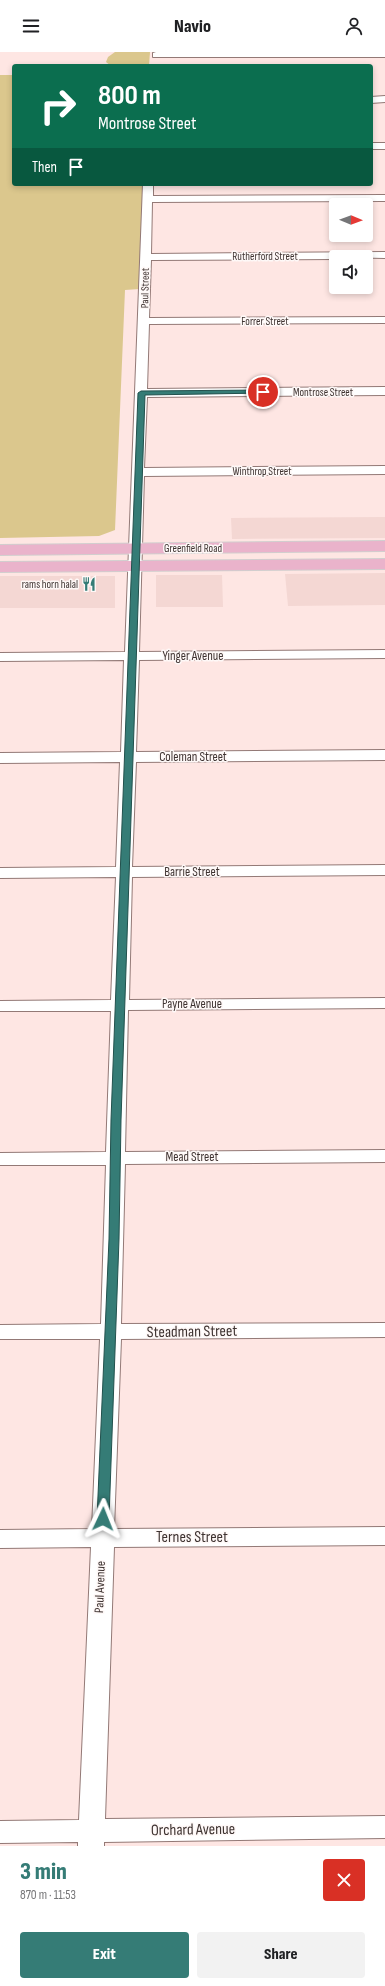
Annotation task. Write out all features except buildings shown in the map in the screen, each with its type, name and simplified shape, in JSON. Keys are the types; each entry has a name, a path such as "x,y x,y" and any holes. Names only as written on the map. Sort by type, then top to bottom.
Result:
{"main road":[{"name":"Greenfield Road","path":"0,567 135,557 378,546"},
{"path":"378,546 380,564"},
{"name":"Greenfield Road","path":"0,550 135,557 380,564"}],"street":[{"path":"155,64 156,53 385,54"},
{"path":"373,100 385,100"},
{"path":"373,146 385,146"},
{"name":"Paul Street","path":"141,393 148,186"},
{"path":"148,199 385,198"},
{"name":"Rutherford Street","path":"146,257 385,256"},
{"name":"Forrer Street","path":"144,321 385,320"},
{"name":"Montrose Street","path":"141,393 385,391"},
{"name":"Paul Avenue","path":"91,1839 110,1331 131,656 141,393"},
{"name":"Winthrop Street","path":"139,472 385,470"},
{"name":"Yinger Avenue","path":"0,657 385,654"},
{"name":"Coleman Street","path":"0,758 385,756"},
{"name":"Barrie Street","path":"0,873 385,870"},
{"name":"Payne Avenue","path":"0,1006 385,1002"},
{"name":"Mead Street","path":"0,1159 385,1156"},
{"name":"Steadman Street","path":"0,1332 385,1330"},
{"name":"Ternes Street","path":"0,1539 385,1536"},
{"name":"Orchard Avenue","path":"0,1832 91,1839 385,1827"}],"shaded area":[{"path":"115,52 150,52 149,64 108,64 106,62 108,57"},
{"path":"0,75 12,75 12,186 144,186 140,289 125,290 115,530 99,536 0,538"},
{"path":"385,517 385,538 232,539 231,518"},
{"path":"385,573 385,605 288,606 285,574"},
{"path":"156,575 222,575 223,607 156,607"},
{"path":"0,576 115,576 115,608 0,608"}],"place":[{"name":"rams horn halal","path":"89,584"}],"route":[{"path":"103,1519 114,1239 117,1080 121,1005 131,656 141,393 263,392"}]}
